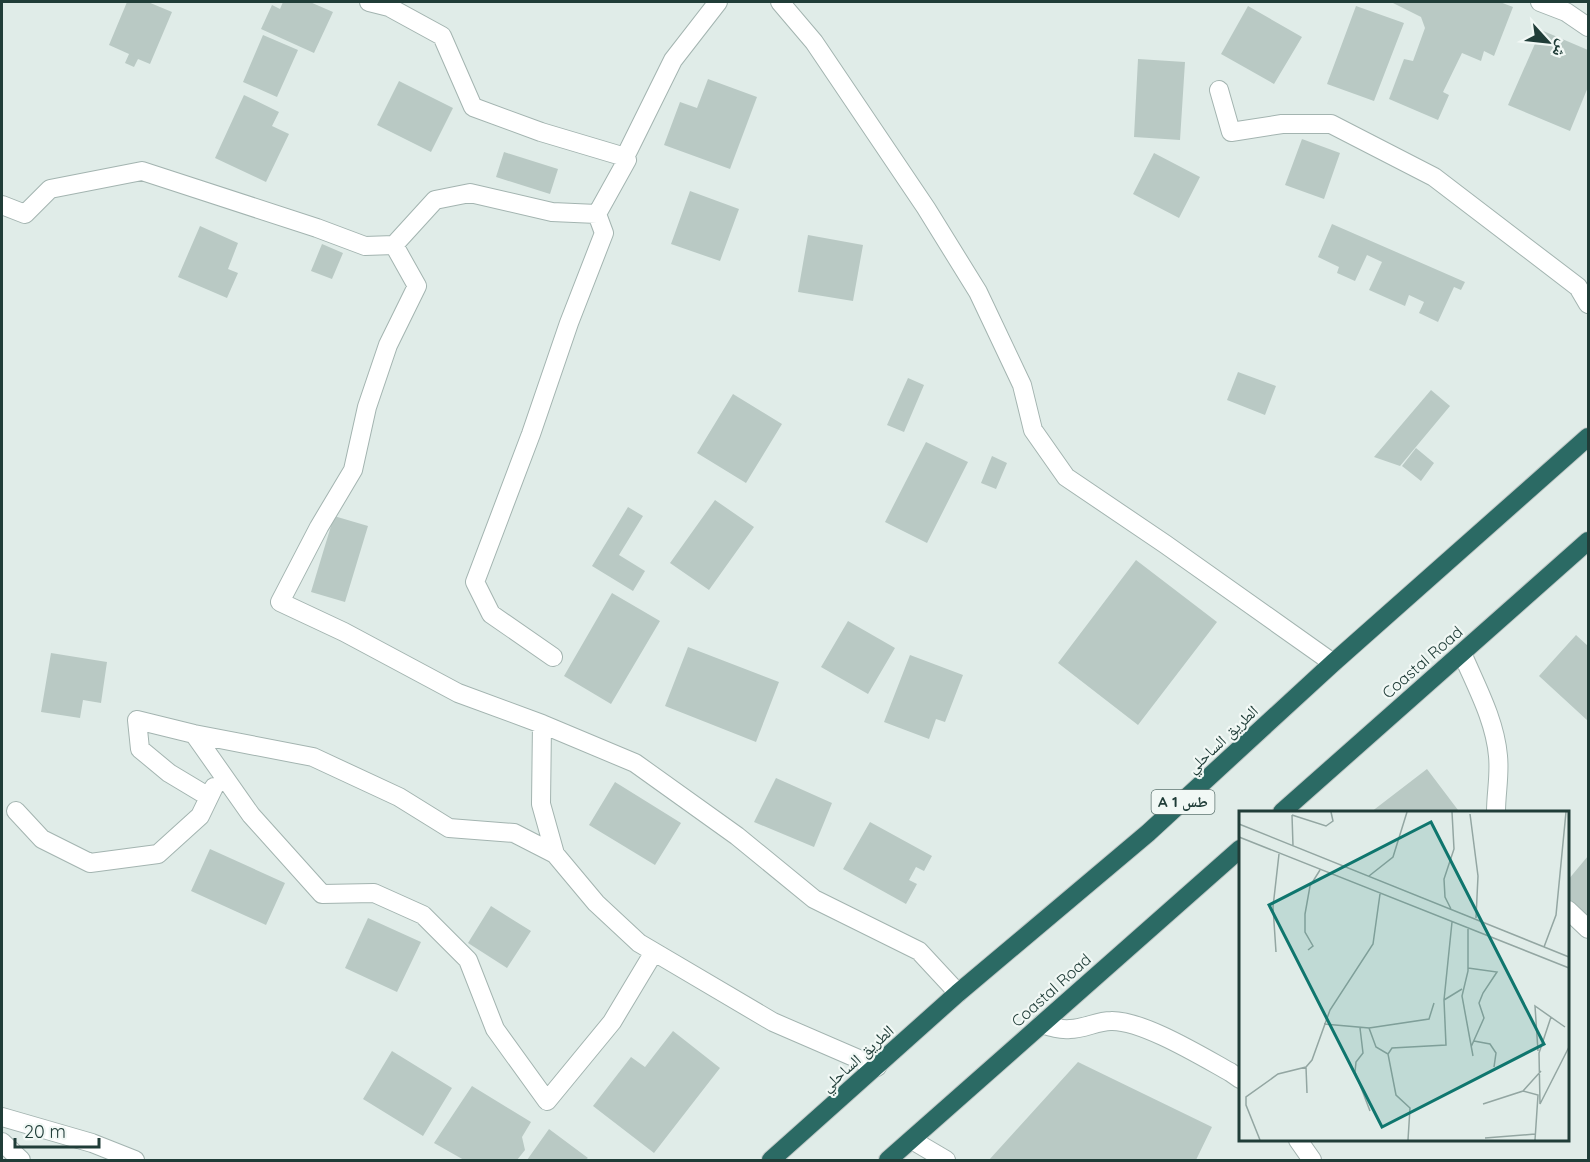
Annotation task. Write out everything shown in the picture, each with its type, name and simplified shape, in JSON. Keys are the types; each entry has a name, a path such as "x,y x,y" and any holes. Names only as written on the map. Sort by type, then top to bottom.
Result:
{"highway":[{"name":"الطريق الساحلي","path":"771,1161 958,993 1148,833 1333,663 1588,437"},
{"name":"Coastal Road","path":"1284,811 1588,541"},
{"name":"Coastal Road","path":"888,1161 1239,850"}],"street":[{"path":"369,2 388,7 442,36 473,107 541,132 625,157"},
{"path":"553,657 490,614 475,582 531,434 568,323 604,233 597,214 627,160 625,157 673,60 718,2"},
{"path":"780,2 814,42 926,208 978,292 1022,385 1033,430 1066,477 1333,663"},
{"path":"1540,2 1566,12 1588,27"},
{"path":"1219,90 1231,132 1282,124 1331,124 1434,177 1578,287 1588,304"},
{"path":"2,205 25,214 50,189 142,171 365,246 394,245 435,200 470,193 552,212 597,214"},
{"path":"394,245 417,286 385,355 367,407 353,470 280,602 344,632 458,693 542,724 635,763 737,836 814,900 919,951 958,993"},
{"path":"1462,653 1495,735 1499,773 1496,811"},
{"path":"209,797 169,773 140,749 137,720 194,734 313,757 399,797 449,828 514,833 555,854 596,903 639,943 773,1022 877,1066"},
{"path":"542,724 542,804 555,854"},
{"path":"194,734 251,815 322,894 374,893 423,915 468,960 495,1029 547,1101 612,1022 654,952"},
{"path":"16,811 42,839 90,863 158,854 200,816 221,772"},
{"path":"1569,911 1588,929"},
{"path":"1042,1024 1056,1029 1071,1029 1112,1020 1133,1025 1156,1033 1239,1078"},
{"path":"2,1117 92,1143 135,1161"},
{"path":"912,1140 946,1161"},
{"path":"1299,1141 1312,1161"},
{"path":"2,1142 21,1161"}],"building":[{"path":"127,2 148,2 172,12 150,64 138,59 134,67 125,63 129,54 109,45"},
{"path":"283,2 310,2 333,12 314,53 261,29 272,5 280,9"},
{"path":"1391,2 1500,2 1513,7 1494,56 1484,51 1481,61 1462,53 1443,92 1449,95 1438,120 1389,99 1404,59 1413,61 1425,28 1421,17"},
{"path":"1248,6 1302,37 1274,84 1221,54"},
{"path":"1356,6 1404,23 1374,101 1327,84"},
{"path":"1541,30 1588,50 1588,87 1570,131 1508,105"},
{"path":"263,35 298,50 277,97 243,82"},
{"path":"1138,59 1185,62 1180,140 1134,137"},
{"path":"708,79 757,97 730,169 664,145 680,102 697,108"},
{"path":"399,81 453,108 431,152 377,125"},
{"path":"244,95 279,112 272,126 289,134 266,182 215,158"},
{"path":"1302,139 1340,153 1324,199 1285,185"},
{"path":"504,152 558,169 550,194 496,177"},
{"path":"1154,153 1200,177 1179,218 1133,194"},
{"path":"690,191 739,209 720,261 671,244"},
{"path":"1332,224 1465,282 1461,290 1454,287 1438,322 1419,313 1424,302 1409,295 1405,306 1369,290 1382,262 1367,255 1355,281 1337,273 1339,267 1318,257"},
{"path":"200,226 238,243 228,269 238,273 227,298 178,277"},
{"path":"808,235 863,245 853,301 798,292"},
{"path":"322,244 343,253 332,279 311,271"},
{"path":"1238,372 1276,386 1265,415 1227,400"},
{"path":"908,378 924,385 904,432 887,425"},
{"path":"1431,390 1450,406 1400,466 1374,457"},
{"path":"733,394 782,424 746,483 697,453"},
{"path":"926,442 968,462 927,543 885,522"},
{"path":"1416,448 1434,463 1421,481 1402,466"},
{"path":"992,456 1007,463 996,489 981,483"},
{"path":"715,500 754,527 709,590 670,563"},
{"path":"628,507 643,516 619,555 645,571 633,591 592,566"},
{"path":"334,516 368,526 345,602 311,592"},
{"path":"1136,560 1217,622 1138,725 1058,663"},
{"path":"612,593 660,621 611,704 564,676"},
{"path":"848,621 895,648 868,694 821,667"},
{"path":"1576,635 1588,646 1588,721 1539,676"},
{"path":"688,647 779,682 756,742 665,706"},
{"path":"51,653 107,662 101,703 83,700 80,718 41,712"},
{"path":"910,655 963,675 945,722 936,719 929,739 884,722"},
{"path":"1427,769 1458,810 1456,811 1372,811"},
{"path":"776,778 832,803 814,847 754,822"},
{"path":"615,782 681,823 655,865 589,825"},
{"path":"870,822 932,856 924,871 916,867 909,880 917,884 906,904 843,869"},
{"path":"210,849 285,883 266,925 191,891"},
{"path":"1588,856 1588,920 1569,902 1569,879"},
{"path":"491,906 531,931 507,968 468,943"},
{"path":"368,918 421,942 397,992 345,968"},
{"path":"673,1031 720,1068 654,1153 593,1106 631,1057 645,1067"},
{"path":"392,1051 452,1088 423,1136 363,1099"},
{"path":"1078,1062 1212,1127 1196,1160 989,1160"},
{"path":"472,1086 531,1122 522,1137 525,1150 517,1160 464,1160 434,1143"},
{"path":"549,1129 588,1158 585,1160 527,1160"}]}
